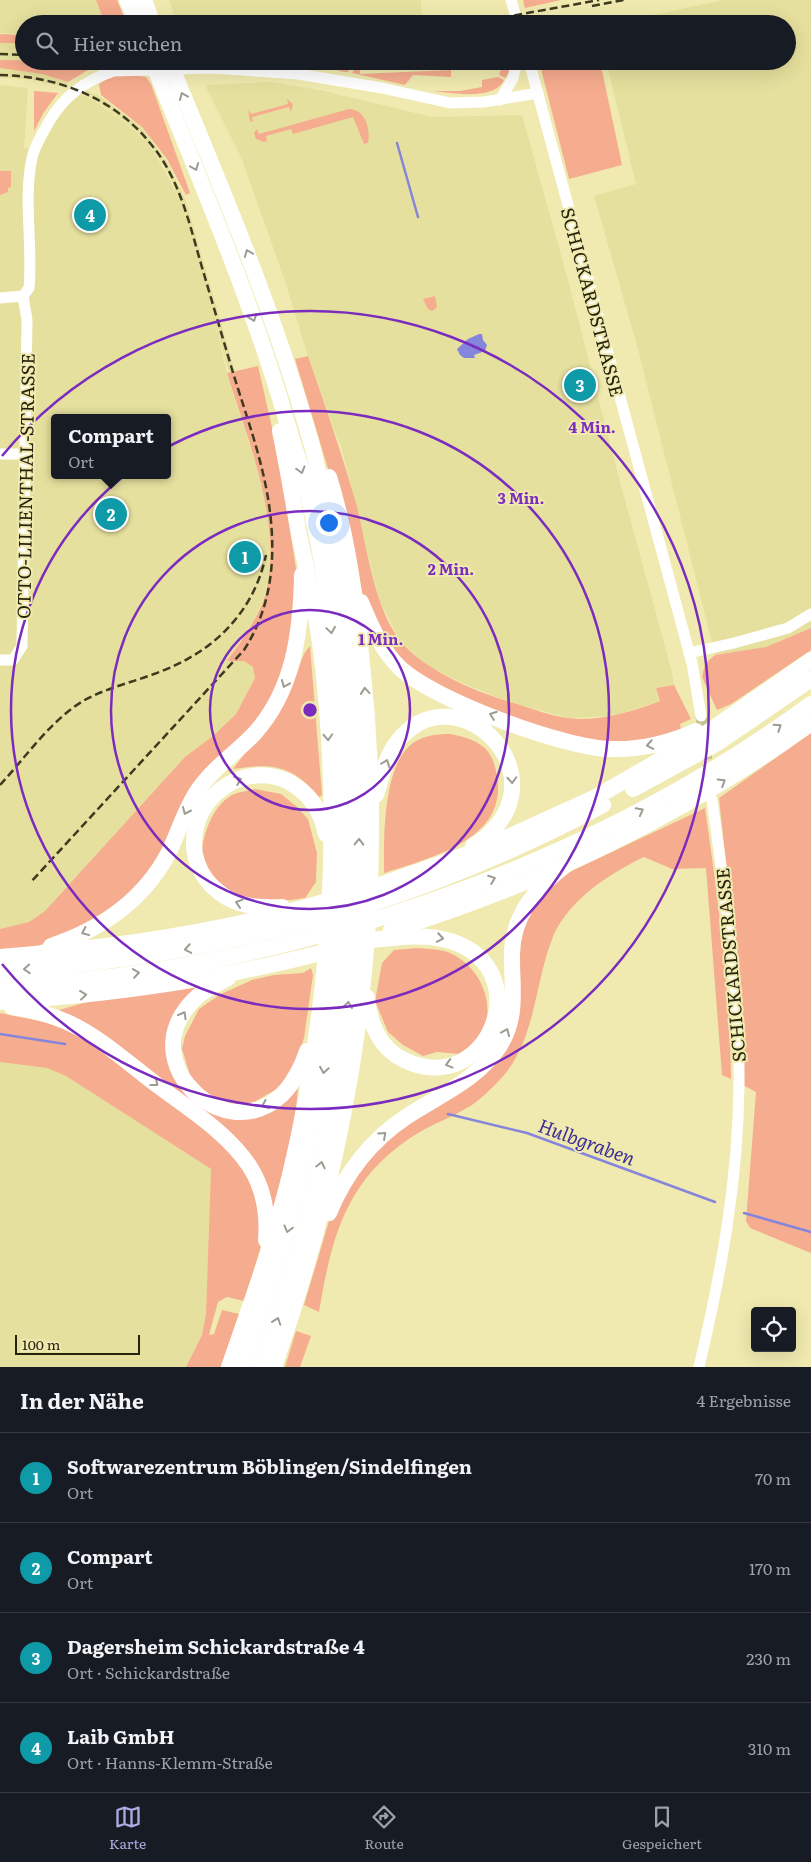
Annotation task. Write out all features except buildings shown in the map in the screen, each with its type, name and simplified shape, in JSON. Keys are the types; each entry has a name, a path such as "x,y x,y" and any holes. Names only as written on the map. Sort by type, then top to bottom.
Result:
{"highway":[{"path":"127,0 133,15"},
{"path":"144,0 150,15"},
{"path":"148,70 234,264 278,390 308,492 332,639 339,697 343,766 343,878 334,998 315,1117 283,1249 244,1367"},
{"path":"178,70 276,330 298,398 322,488 348,646 358,763 358,877 351,986 332,1112 299,1249 261,1367"},
{"path":"229,1367 276,1228 292,1166 307,1093 324,975 331,854 330,772 324,679 312,590 274,407 278,390"},
{"path":"298,398 325,462 353,581 367,707 372,810 371,886 366,962 355,1053 342,1127 308,1266"},
{"path":"18,955 85,933 108,920 128,905 159,869 190,803 203,783 263,722 283,689 296,648 301,605 303,550"},
{"path":"353,581 371,627 389,656 399,667 412,678 442,695 514,723 580,745 621,749 671,740 728,717"},
{"path":"0,971 91,963 180,951 310,913 394,880 444,863 518,834 596,797 684,747 811,660"},
{"path":"0,958 160,938 393,897 498,855 599,807 719,742 811,680"},
{"path":"0,1003 117,991 240,971 303,958 371,939 392,927 503,875 613,826 717,767 811,704"},
{"path":"372,810 386,762 398,741 412,728 431,720 444,718 467,721 488,732 501,747 511,767 512,792 508,808 490,834 444,863"},
{"path":"392,927 442,913 567,864 695,798 811,723"},
{"path":"331,854 323,823 316,806 301,790 283,779 262,775 238,779 212,796 201,812 195,832 195,853 205,878 219,893 241,904 259,907 281,907 392,927 418,935 450,940 471,949 486,965 495,984 498,1008 492,1030 477,1050 457,1062 437,1067 410,1062 390,1051 380,1039 369,1013 366,962"},
{"path":"274,1367 308,1266 340,1188 361,1157 386,1132 406,1117 470,1077 486,1063 500,1046 514,1006 512,957 516,928 533,895 546,881 567,864"},
{"path":"0,986 80,980 162,969 247,954 310,913"},
{"path":"240,971 196,998 182,1017 176,1032 174,1055 181,1076 192,1092 203,1101 218,1108 246,1112 258,1109 277,1099 298,1074 318,1023"},
{"path":"0,1003 49,1015 80,1030 122,1058 232,1146 251,1168 261,1190 267,1228 265,1259"}],"street":[{"path":"511,0 515,15"},
{"path":"0,298 23,296 27,292 29,282 32,158 40,137 53,114 76,89 114,70"},
{"path":"249,70 298,74 382,88 450,103 500,100 538,94"},
{"path":"500,100 513,78 515,70"},
{"name":"SCHICKARDSTRASSE","path":"531,70 689,653 701,716"},
{"name":"OTTO-LILIENTHAL-STRASSE","path":"0,660 14,660 22,646 27,312 23,296"},
{"path":"0,454 26,454"},
{"path":"689,653 788,628 811,614"},
{"name":"SCHICKARDSTRASSE","path":"699,1367 729,1223 738,1104 735,981 712,800"}],"shaded area":[{"path":"0,0 96,0 102,15 15,15 15,34 0,33"},
{"path":"96,0 117,0 123,15 102,15"},
{"path":"169,0 421,0 422,15 174,15"},
{"path":"523,0 561,0 525,8"},
{"path":"724,0 811,0 811,628 766,647 715,655 638,349 594,196 636,184 608,70 796,70 796,15 653,15"},
{"path":"0,34 15,35 15,43 0,43"},
{"path":"0,43 15,43 15,60 0,60"},
{"path":"0,60 15,60 15,70 88,70 68,82 42,74 0,68"},
{"path":"0,68 42,74 68,82 64,87 28,79 0,78"},
{"path":"337,70 349,70 344,72"},
{"path":"354,70 360,70 360,74 451,70 451,77 413,75 405,85 352,73"},
{"path":"501,70 510,70 505,78 499,75"},
{"path":"541,70 602,70 622,165 569,179"},
{"path":"127,74 146,77 151,84 190,193 186,195 167,159 142,127 101,95 99,84 110,77"},
{"path":"498,77 504,80 499,87 482,93 461,94 434,91 460,91 482,87 482,80"},
{"path":"271,82 320,90 432,117 522,115 568,280 620,482 672,672 674,685 656,688 660,701 613,716 568,718 506,701 465,684 427,666 399,639 379,599 341,446 308,356 285,281 241,157 205,85"},
{"path":"0,85 28,88 24,148 41,149 56,121 72,100 81,94 95,101 136,131 152,149 171,182 178,200 173,183 165,167 153,150 137,131 97,101 81,93 84,90 98,95 141,127 167,162 186,201 271,496 272,584 249,636 265,599 268,581 263,600 253,621 227,661 244,661 253,667 255,678 236,714 213,736 185,757 45,911 29,922 0,929","holes":["217,332 258,471 227,373"]},
{"path":"34,91 58,93 44,112 34,131"},
{"path":"287,99 293,104 291,112 289,107 252,117 253,122 250,121 248,110 251,114 288,104"},
{"path":"349,109 359,112 366,121 369,132 368,143 364,144 353,117 293,134 291,129 266,136 267,141 264,142 256,139 254,133 257,129 259,134"},
{"path":"0,171 11,171 11,187 8,188 8,192 0,195"},
{"path":"435,296 437,307 432,311 428,309 423,299"},
{"path":"482,334 483,340 487,345 485,351 474,355 475,358 464,358 460,355 457,349 468,339"},
{"path":"308,356 352,488 377,593 390,625 409,650 437,671 469,687 502,700 555,716 591,719 615,715 660,701 656,688 674,685 691,719 680,724 681,729 662,741 578,742 453,698 402,665 367,611 347,532 295,359"},
{"path":"258,366 279,458 296,569 294,635 274,696 133,894 67,936 31,948 0,952 0,929 29,922 45,911 185,757 213,736 236,714 255,678 253,667 244,661 227,661 243,639 264,599 270,572 270,544 261,484 227,373"},
{"path":"811,628 811,650 731,704 717,710 702,677 705,664 715,655 766,647"},
{"path":"310,646 322,795 319,797 300,778 281,769 260,766 233,769 272,715 295,677 304,654"},
{"path":"811,733 811,1253 750,1228 746,1221 756,1092 743,1085 738,976 719,798"},
{"path":"450,734 467,738 481,745 486,749 494,762 498,794 492,813 480,829 464,842 445,852 384,873 387,801 397,765 405,751 416,741 433,735"},
{"path":"255,789 281,794 308,819 317,853 316,882 305,898 259,901 237,896 227,891 215,881 201,857 206,831 213,814 232,795"},
{"path":"705,808 726,977 731,1079 722,1075 706,868 672,869 644,857 602,881 577,902 566,915 557,928 551,942 523,1044 505,1074 476,1102 418,1133 394,1150 374,1169 359,1188 337,1233 319,1312 304,1305 332,1211 372,1151 500,1056 525,915 561,876"},
{"path":"418,948 444,951 463,961 480,981 485,993 487,1019 483,1031 475,1042 459,1054 437,1052 423,1056 403,1045 388,1032 375,1001 382,963 394,950"},
{"path":"311,968 313,975 304,1038 298,1056 280,1087 254,1102 241,1105 213,1100 190,1075 182,1049 185,1036 199,1009 221,994 252,980 274,975 303,973"},
{"path":"210,984 183,1003 180,1085 184,1091 199,1104 222,1115 298,1086 295,1122 272,1215 255,1169 60,1014 59,1010 91,1001"},
{"path":"0,1013 55,1024 87,1041 207,1130 239,1161 256,1193 262,1235 260,1250 244,1301 227,1297 218,1302 209,1335 214,1334 222,1310 239,1314 221,1367 186,1367 202,1335 206,1314 211,1169 66,1076 47,1068 0,1062"},
{"path":"0,1062 47,1068 66,1076 211,1169 206,1314 202,1335 186,1367 0,1367"},
{"path":"296,1331 311,1336 300,1367 285,1367"}],"waterway":[{"path":"397,143 418,217"},
{"name":"Hulbgraben","path":"0,1034 65,1044"},
{"name":"Hulbgraben","path":"448,1114 527,1133 715,1202"},
{"name":"Hulbgraben","path":"744,1213 811,1232"}],"tunnel":[{"path":"701,716 709,777"}],"railway":[{"path":"516,15 599,0"},
{"path":"592,6 624,0"},
{"path":"0,54 15,55"},
{"path":"0,75 21,76 63,85 83,92 102,102 136,127 169,170 182,200 253,438 267,493 272,530 272,566 266,601 253,634 244,650 30,883"},
{"path":"0,785 49,729 71,709 92,696 175,666 194,655 227,630 251,596 260,577 266,555"}],"place":[{"name":"Laib GmbH","path":"90,215"},
{"name":"Dagersheim Schickardstraße 4","path":"580,385"},
{"name":"Compart","path":"111,514"},
{"name":"Softwarezentrum Böblingen/Sindelfingen","path":"245,557"}]}
